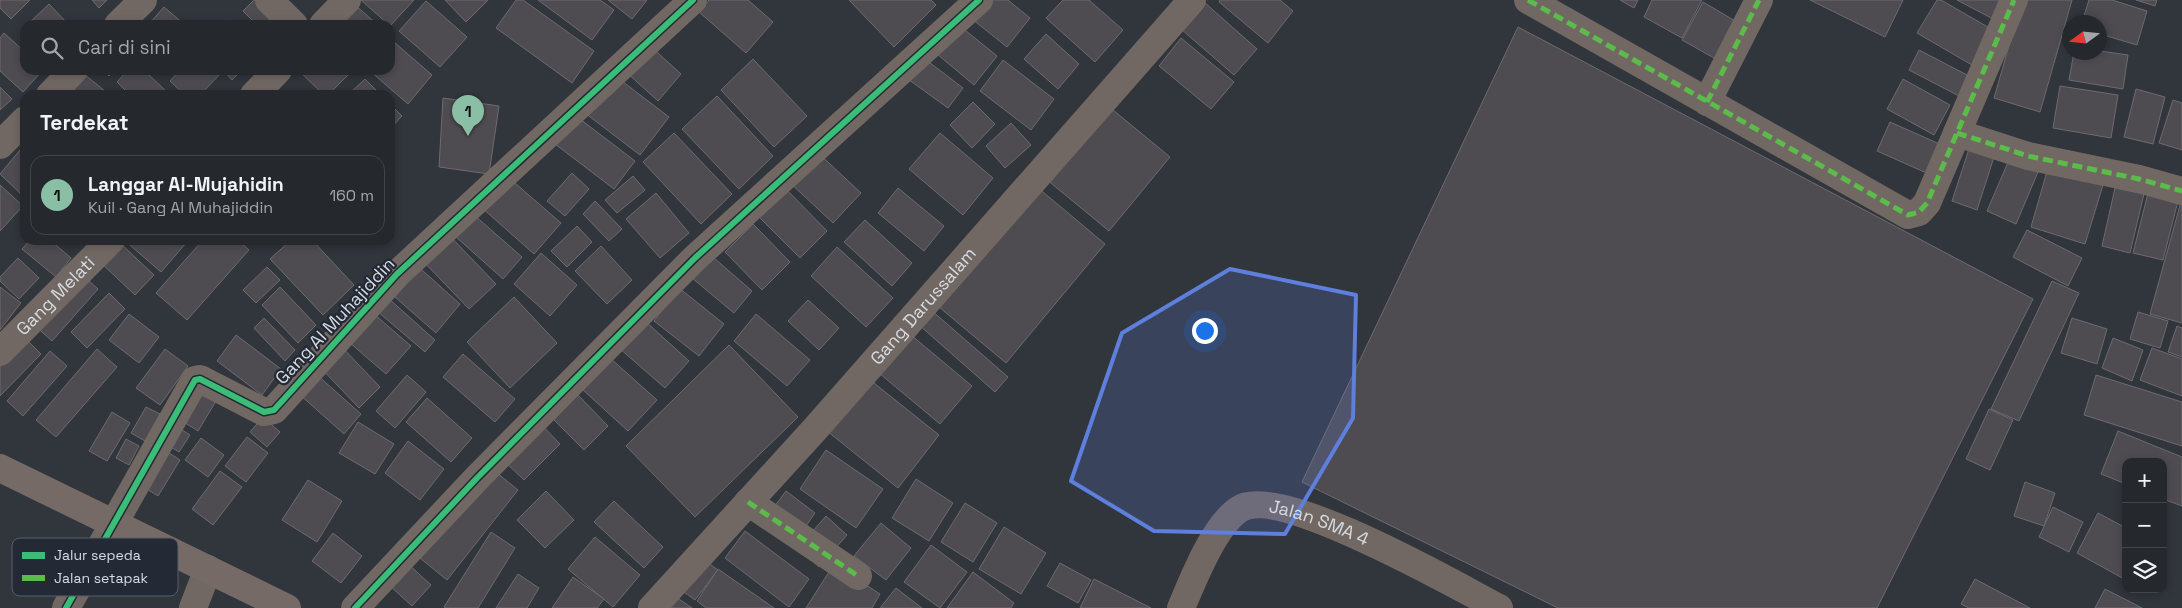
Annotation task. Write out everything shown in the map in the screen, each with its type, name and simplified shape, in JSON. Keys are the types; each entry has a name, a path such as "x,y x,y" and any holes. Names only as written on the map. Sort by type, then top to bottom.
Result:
{"main road":[{"path":"0,468 143,538"},
{"path":"178,555 287,608"}],"street":[{"path":"123,20 143,0"},
{"path":"270,0 289,20"},
{"path":"328,20 347,0"},
{"name":"Gang Al Muhajiddin","path":"113,523 195,380 200,379 264,412 274,410 398,274 693,0"},
{"path":"355,608 477,478 695,258 979,0"},
{"name":"Gang Darussalam","path":"652,608 1192,0"},
{"path":"1528,0 1908,215 1919,212 1927,203 2014,0"},
{"path":"1707,102 1759,0"},
{"path":"55,90 69,75"},
{"path":"259,90 273,75"},
{"path":"0,146 20,125"},
{"path":"1957,133 2028,156 2139,179 2182,191"},
{"name":"Gang Melati","path":"0,352 106,245"},
{"path":"748,502 858,576"},
{"name":"Jalan SMA 4","path":"1181,608 1201,562 1229,520 1238,510 1248,506 1263,505 1296,511 1377,545 1499,608"},
{"path":"105,538 113,523"},
{"path":"193,608 208,570"},
{"path":"66,608 73,596"}],"highlighted area":[{"path":"1230,269 1356,295 1353,418 1285,534 1154,531 1071,481 1122,333"}],"building":[{"path":"0,0 30,0 11,19 0,8"},
{"path":"92,0 107,0 99,8"},
{"path":"254,0 261,0 275,20 252,20 243,11"},
{"path":"361,0 414,0 395,21 383,20"},
{"path":"445,0 488,0 466,22"},
{"path":"516,0 523,0 594,51 572,83 496,28"},
{"path":"538,0 600,0 614,10 592,40"},
{"path":"608,0 647,0 632,19"},
{"path":"709,0 748,0 773,22 746,53 699,12"},
{"path":"849,0 931,0 936,5 894,47"},
{"path":"987,0 1008,0 1030,18 1007,47 972,19"},
{"path":"1063,0 1089,0 1123,30 1095,62 1046,18"},
{"path":"1220,0 1280,0 1293,11 1268,43 1219,2"},
{"path":"1620,0 1638,0 1634,8"},
{"path":"1652,0 1702,0 1682,38 1644,17"},
{"path":"1810,0 1903,0 1885,37"},
{"path":"1937,0 1941,0 1993,30 1972,65 1917,33"},
{"path":"1957,0 2002,0 1993,19"},
{"path":"2022,0 2072,0 2068,15 2062,15 2062,35 2040,112 1994,98"},
{"path":"2089,0 2112,0 2147,11 2137,45 2107,36 2107,15 2084,15"},
{"path":"2136,0 2157,0 2155,6"},
{"path":"426,1 467,37 440,67 399,31"},
{"path":"1204,2 1257,49 1234,75 1181,29"},
{"path":"1703,2 1742,25 1721,62 1682,40"},
{"path":"49,4 64,20 32,20"},
{"path":"355,5 372,20 342,20"},
{"path":"164,7 179,20 152,20"},
{"path":"960,26 997,56 974,85 937,54"},
{"path":"1518,27 2033,299 1877,608 1558,608 1302,482"},
{"path":"4,33 20,47 20,75 38,75 25,90 21,90 0,71 0,38"},
{"path":"1046,34 1079,64 1058,89 1024,59"},
{"path":"1181,38 1234,82 1211,109 1159,66"},
{"path":"395,43 432,75 408,104 395,93 395,90 392,90 375,75 395,75"},
{"path":"648,44 681,74 658,101 625,71"},
{"path":"1919,50 1969,76 1959,96 1909,70"},
{"path":"2107,52 2128,55 2123,89 2069,80 2073,60 2107,60"},
{"path":"921,56 963,88 948,108 905,77"},
{"path":"753,59 807,116 774,147 721,90"},
{"path":"1003,60 1054,99 1031,130 980,91"},
{"path":"75,75 85,75 104,90 62,90"},
{"path":"123,75 149,75 165,90 125,90 117,82"},
{"path":"175,75 219,75 205,90 180,90 170,81"},
{"path":"228,75 237,75 232,80"},
{"path":"303,75 348,75 333,90 319,90"},
{"path":"614,75 669,117 640,155 585,113"},
{"path":"365,79 376,90 353,90"},
{"path":"1903,79 1950,105 1934,135 1887,109"},
{"path":"2060,86 2118,95 2111,138 2053,128"},
{"path":"0,87 12,99 0,110"},
{"path":"2136,89 2165,97 2153,144 2124,137"},
{"path":"717,96 773,156 739,189 682,129"},
{"path":"443,98 499,106 489,174 439,167"},
{"path":"2173,100 2182,103 2182,150 2159,143"},
{"path":"973,102 995,124 972,148 950,125"},
{"path":"1107,105 1170,157 1109,231 1046,179"},
{"path":"395,109 402,116 395,124"},
{"path":"576,116 635,161 614,189 555,144"},
{"path":"1890,122 1944,146 1931,175 1877,151"},
{"path":"1011,123 1031,145 1005,168 986,146"},
{"path":"674,133 732,194 701,224 643,162"},
{"path":"940,133 993,178 963,215 909,169"},
{"path":"1969,149 1994,157 1977,210 1952,201"},
{"path":"20,150 20,193 0,174"},
{"path":"815,150 861,193 833,223 787,180"},
{"path":"2009,160 2038,172 2016,224 1987,211"},
{"path":"2048,168 2103,185 2085,244 2031,227"},
{"path":"572,173 589,189 565,216 547,201"},
{"path":"633,176 645,190 617,213 605,200"},
{"path":"508,177 561,223 534,254 481,207"},
{"path":"781,184 827,231 800,258 753,211"},
{"path":"0,185 20,203 20,209 0,231"},
{"path":"1037,187 1105,244 1006,363 939,307"},
{"path":"898,188 944,226 924,251 878,213"},
{"path":"2115,188 2144,194 2130,253 2102,246"},
{"path":"2149,189 2179,197 2163,260 2133,253"},
{"path":"656,193 689,233 660,258 626,219"},
{"path":"2182,198 2182,323 2150,314"},
{"path":"595,201 622,229 609,241 583,214"},
{"path":"473,214 522,257 503,279 455,236"},
{"path":"865,220 912,263 892,286 844,242"},
{"path":"753,224 790,262 762,290 725,252"},
{"path":"577,226 592,242 567,267 551,251"},
{"path":"2027,230 2082,258 2068,286 2013,257"},
{"path":"447,233 496,284 469,309 420,258"},
{"path":"26,245 56,245 71,258 56,277 22,249"},
{"path":"116,245 122,245 154,275 135,295 100,262"},
{"path":"130,245 184,245 161,272"},
{"path":"199,245 244,245 249,250 187,320 156,293"},
{"path":"285,245 317,245 354,285 323,315 270,259"},
{"path":"601,246 632,280 607,304 575,271"},
{"path":"837,247 893,298 866,327 811,276"},
{"path":"706,251 752,291 734,313 686,273"},
{"path":"541,253 577,285 550,316 514,284"},
{"path":"18,258 39,278 19,299 0,281 0,277"},
{"path":"413,262 460,304 436,333 388,291"},
{"path":"267,267 280,280 256,303 243,290"},
{"path":"79,272 98,289 52,341 34,325"},
{"path":"2052,281 2079,293 2019,421 1991,409"},
{"path":"0,287 21,303 0,330"},
{"path":"280,287 316,325 298,343 262,305"},
{"path":"679,288 724,324 699,356 654,321"},
{"path":"109,293 125,309 87,348 71,332"},
{"path":"514,297 557,343 510,388 467,342"},
{"path":"388,298 435,340 425,352 377,311"},
{"path":"808,300 839,328 819,350 788,321"},
{"path":"367,308 411,346 386,374 343,337"},
{"path":"931,310 1008,377 995,392 918,324"},
{"path":"2138,312 2168,321 2160,348 2130,339"},
{"path":"129,314 159,337 139,363 109,340"},
{"path":"756,314 810,360 787,386 734,341"},
{"path":"264,318 295,350 285,361 254,328"},
{"path":"2072,318 2107,329 2097,364 2061,353"},
{"path":"644,320 689,361 665,388 619,348"},
{"path":"2177,326 2182,328 2182,357 2168,352"},
{"path":"905,330 972,386 940,424 873,368"},
{"path":"20,333 41,354 0,396 0,353"},
{"path":"236,335 281,369 262,395 217,361"},
{"path":"2113,338 2143,350 2132,381 2102,368"},
{"path":"339,344 380,387 359,408 318,365"},
{"path":"729,345 798,417 695,517 626,446"},
{"path":"2152,348 2182,359 2182,396 2140,380"},
{"path":"97,349 117,367 56,437 36,420"},
{"path":"165,349 188,366 160,405 136,388"},
{"path":"50,351 67,366 23,416 7,401"},
{"path":"463,354 515,399 495,422 443,377"},
{"path":"610,358 657,400 628,431 582,389"},
{"path":"316,374 361,414 344,434 299,394"},
{"path":"407,375 426,392 395,428 376,411"},
{"path":"2096,375 2182,402 2182,446 2084,415"},
{"path":"869,379 939,435 898,488 827,431"},
{"path":"196,389 216,401 198,431 179,419"},
{"path":"575,392 608,426 584,450 550,416"},
{"path":"427,398 472,438 451,462 406,422"},
{"path":"146,407 160,414 145,441 131,433"},
{"path":"1989,409 2013,420 1990,470 1966,459"},
{"path":"112,412 130,423 107,461 89,451"},
{"path":"263,417 280,432 267,447 250,432"},
{"path":"537,420 560,444 524,480 500,457"},
{"path":"358,422 394,444 375,474 339,453"},
{"path":"174,425 190,435 179,452 163,442"},
{"path":"2118,431 2182,457 2182,506 2167,500 2167,458 2122,458 2122,482 2101,474"},
{"path":"247,437 268,453 246,482 225,466"},
{"path":"201,438 224,455 208,477 185,460"},
{"path":"126,439 139,446 129,465 116,458"},
{"path":"408,441 444,469 420,500 385,473"},
{"path":"163,449 180,460 158,496 142,486"},
{"path":"826,450 883,489 856,528 800,489"},
{"path":"491,468 518,490 447,580 420,558"},
{"path":"220,471 242,487 213,525 192,509"},
{"path":"916,479 953,503 929,541 892,518"},
{"path":"308,480 342,501 317,542 282,520"},
{"path":"2025,482 2055,493 2044,526 2014,516"},
{"path":"546,491 574,520 545,548 517,520"},
{"path":"786,491 815,513 792,546 762,523"},
{"path":"614,501 663,547 644,568 594,522"},
{"path":"965,503 997,523 973,562 941,542"},
{"path":"2053,507 2083,522 2069,552 2039,537"},
{"path":"2098,513 2122,526 2122,578 2077,553"},
{"path":"826,516 847,535 819,567 798,548"},
{"path":"881,523 911,548 886,580 854,556"},
{"path":"1004,527 1046,553 1021,594 979,569"},
{"path":"745,531 809,579 789,607 725,558"},
{"path":"491,532 515,548 478,608 444,607"},
{"path":"333,533 362,556 341,583 312,561"},
{"path":"595,537 640,575 613,607 568,569"},
{"path":"931,545 967,572 940,608 904,582"},
{"path":"700,557 718,570 695,600 677,587"},
{"path":"407,563 431,585 412,606 388,584"},
{"path":"1060,563 1091,580 1078,603 1047,586"},
{"path":"834,564 880,594 872,608 806,608"},
{"path":"718,569 774,608 706,608 697,601"},
{"path":"973,572 1014,603 1011,608 947,608"},
{"path":"518,574 539,588 527,608 496,608"},
{"path":"573,577 604,599 597,608 552,608"},
{"path":"1094,579 1151,608 1080,608"},
{"path":"1975,579 2030,608 1969,608 1961,604"},
{"path":"896,588 922,608 880,608"},
{"path":"2105,589 2142,608 2095,608"},
{"path":"676,597 692,608 668,608"}],"marked path":[{"path":"1528,0 1908,215 1919,212 1927,203 2014,0"},
{"path":"1707,102 1759,0"},
{"path":"1957,133 2028,156 2139,179 2182,191"},
{"path":"748,502 858,576"}],"cycle path":[{"path":"106,538 195,380 200,379 264,412 274,410 397,274 693,0"},
{"path":"355,608 477,478 695,258 979,0"},
{"path":"66,608 73,596"}],"place":[{"name":"Langgar Al-Mujahidin","path":"468,136"}]}
